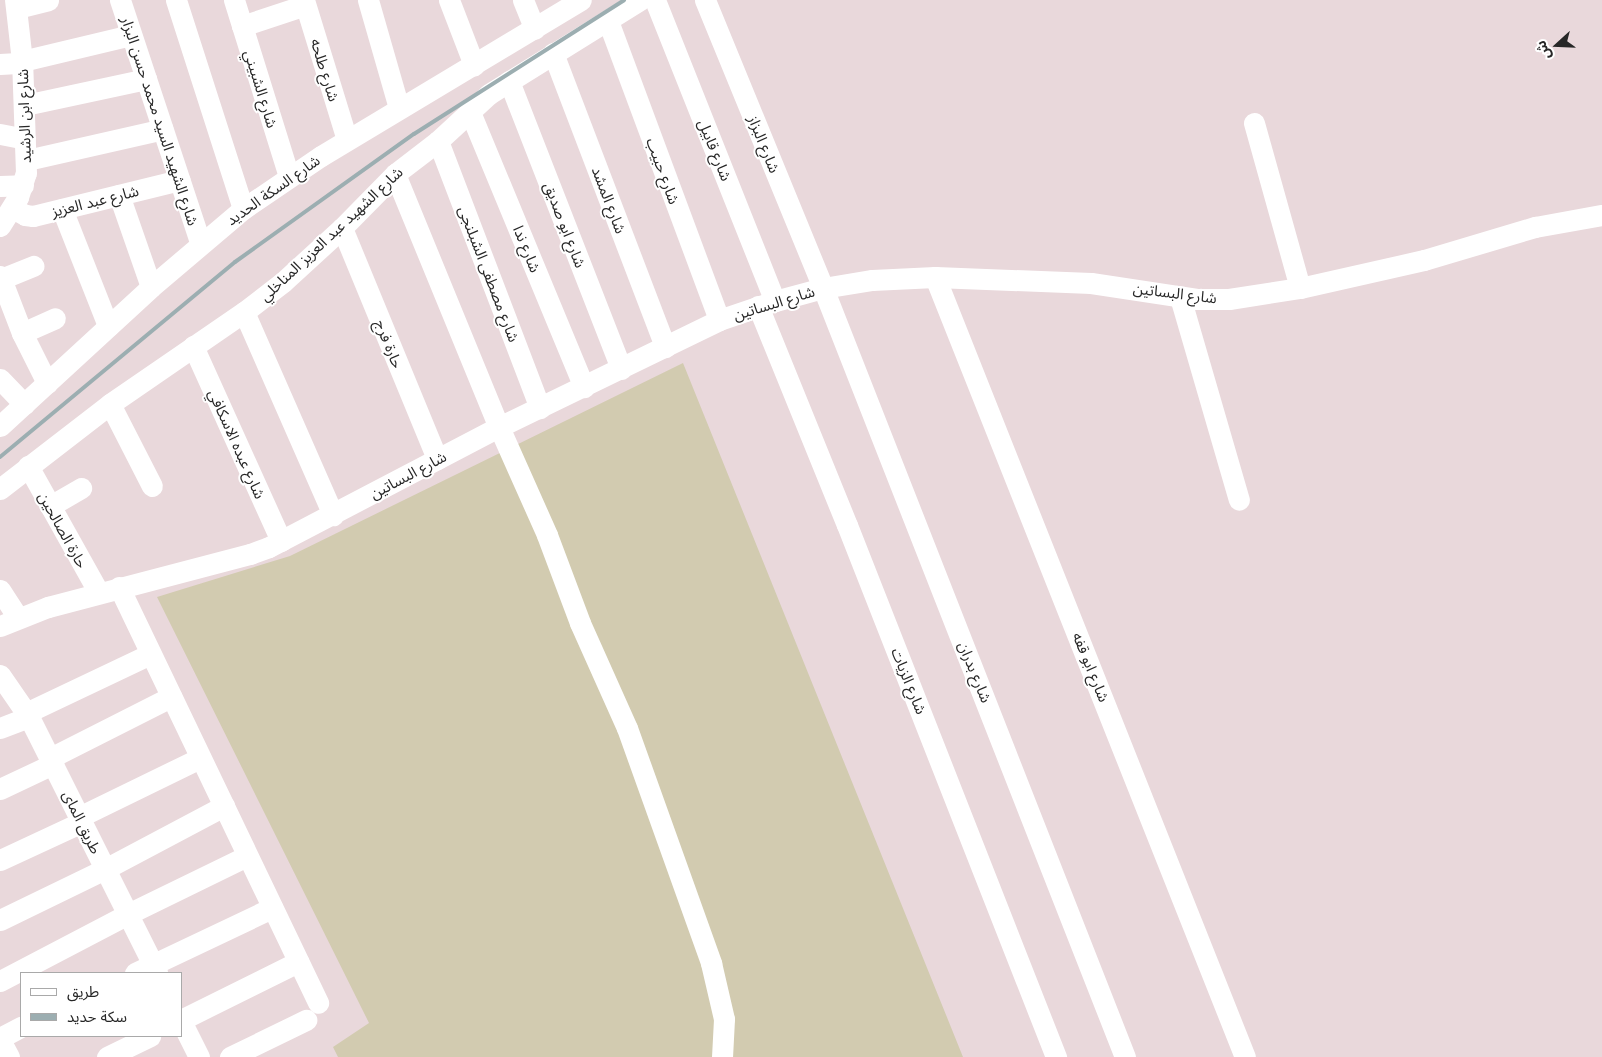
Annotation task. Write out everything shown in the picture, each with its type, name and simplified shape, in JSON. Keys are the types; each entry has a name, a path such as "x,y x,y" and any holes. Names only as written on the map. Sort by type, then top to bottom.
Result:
{"street":[{"path":"12,9 48,0"},
{"name":"شارع الشهيد السيد محمد حسن البزار","path":"120,0 200,242"},
{"path":"176,0 242,208"},
{"name":"شارع الشبيني","path":"234,0 289,177"},
{"path":"368,0 400,108"},
{"path":"449,0 474,64"},
{"path":"522,0 534,29"},
{"name":"شارع الشهيد عبد العزيز المناخلي","path":"0,489 110,404 244,312 283,282 342,228 395,174 438,141 489,94 640,0"},
{"name":"شارع قابيل","path":"655,0 766,304"},
{"name":"شارع البزاز","path":"705,0 823,288"},
{"name":"شارع السكة الحديد","path":"0,426 151,286 200,242 242,208 347,140 534,29 575,2"},
{"path":"242,26 304,3"},
{"name":"شارع طلحه","path":"304,3 347,140"},
{"name":"شارع ابن الرشيد","path":"0,226 12,208 23,185 27,160 22,62 12,9"},
{"name":"شارع حبيب","path":"608,21 719,320"},
{"path":"0,64 22,62 131,35"},
{"name":"شارع المشد","path":"553,53 665,347"},
{"path":"25,105 146,79"},
{"name":"شارع ابو صديق","path":"509,81 621,369"},
{"name":"شارع ندا","path":"470,112 584,387"},
{"path":"1254,123 1300,288"},
{"path":"27,160 163,129"},
{"path":"0,134 25,139"},
{"name":"شارع مصطفى الشبلنجى","path":"438,141 540,408"},
{"path":"395,174 499,427 547,535 580,623 627,728 711,963 724,1020 722,1057"},
{"name":"شارع عبد العزيز","path":"12,208 25,215 33,216 180,180"},
{"path":"0,186 23,185"},
{"path":"119,195 151,286"},
{"path":"62,209 108,326"},
{"name":"شارع البساتين","path":"9,622 109,590 250,554 333,515 499,427 719,320 823,288 872,280 935,277 1090,283 1180,297 1229,299 1300,288 1424,260 1535,227 1602,215"},
{"name":"حارة فرج","path":"342,228 436,459"},
{"path":"34,266 1,277 5,306 22,332 47,383"},
{"name":"شارع ابو قفه","path":"935,277 1245,1057"},
{"name":"شارع بدران","path":"823,288 1126,1057"},
{"path":"1180,297 1239,500"},
{"name":"شارع الزيات","path":"766,304 851,534 1056,1057"},
{"path":"244,312 333,515"},
{"path":"22,332 56,318"},
{"name":"شارع عبده الاسكافي","path":"194,346 281,541"},
{"path":"0,379 24,404"},
{"path":"110,404 152,486"},
{"name":"حارة الصالحين","path":"28,466 50,506 109,590 150,654 298,962 312,1012 230,1057"},
{"path":"50,506 81,488"},
{"path":"0,590 9,622"},
{"path":"0,728 150,654"},
{"name":"طريق الماى","path":"0,675 28,714 52,761 128,914 148,970"},
{"path":"0,789 171,697"},
{"path":"0,860 200,758"},
{"path":"0,920 105,869 224,806"},
{"path":"0,981 128,914 247,856"},
{"path":"148,970 272,908"},
{"path":"182,1020 298,962"},
{"path":"182,1023 199,1057"},
{"path":"8,1057 0,1039 20,1028"},
{"path":"107,1057 148,1037"}],"shaded area":[{"path":"683,363 963,1057 338,1057 333,1047 369,1023 157,597 290,556"}],"railway":[{"path":"0,457 235,262 414,134 624,0"}]}
